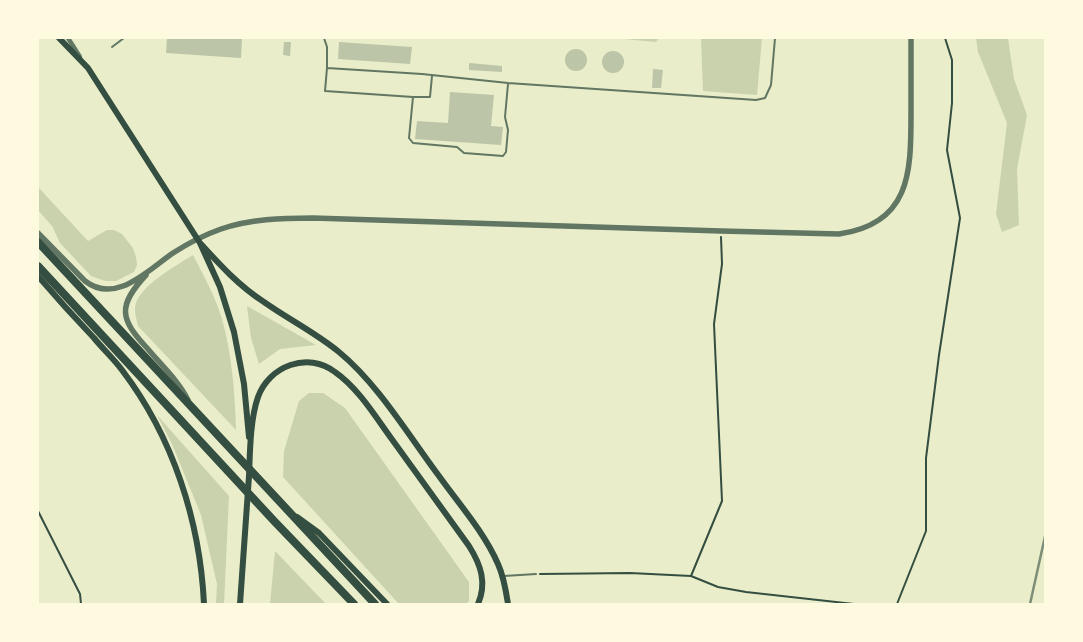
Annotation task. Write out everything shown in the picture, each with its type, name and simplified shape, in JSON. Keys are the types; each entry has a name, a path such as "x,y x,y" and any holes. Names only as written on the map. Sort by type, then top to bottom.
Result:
{"highway":[{"path":"38,242 194,412 375,604"},
{"path":"38,266 352,604"}],"main road":[{"path":"59,38 88,68 184,216 200,243 215,275 230,315 239,352 250,426 250,464 240,604"},
{"path":"200,243 224,270 247,290 324,340 351,363 394,415 484,539 503,576 508,604"},
{"path":"38,276 121,368 161,435 186,495 198,546 204,604"},
{"path":"250,426 258,397 268,381 278,371 290,364 303,362 326,366 336,372 351,386 381,424 473,553 483,578 482,594 478,604"},
{"path":"285,508 319,533 387,604"}],"street":[{"path":"68,38 88,68"},
{"path":"38,233 85,281 94,287 108,290 120,288 183,247 222,229 248,222 279,219 313,218 839,234 864,229 884,217 898,199 903,190 910,167 911,38"},
{"path":"153,268 130,294 126,309 126,321 133,334 181,387 194,412"}],"lane":[{"path":"112,47 124,38"},
{"path":"324,38 327,47 325,91 430,97 432,76"},
{"path":"327,68 756,100 765,98 772,85 775,38"},
{"path":"412,96 409,138 413,143 457,147 464,153 503,156 506,152 508,130 505,117 508,83"},
{"path":"503,576 536,574"}],"path":[{"path":"897,604 926,531 926,458 939,355 960,218 947,150 952,103 952,60 945,38"},
{"path":"691,576 722,501 714,324 722,264 721,231"},
{"path":"38,511 80,594 81,604"},
{"path":"536,574 630,573 691,576 718,587 854,604"}],"green space":[{"path":"613,38 659,38 656,42"},
{"path":"701,38 762,38 757,95 703,91"},
{"path":"976,38 1008,38 1014,79 1027,115 1017,169 1019,225 1002,232 996,214 1007,123 978,52"},
{"path":"38,187 88,241 107,230 114,230 122,234 133,248 136,257 137,265 134,272 116,281 105,281 91,276 60,243 52,226 38,210"},
{"path":"193,255 209,286 222,319 232,374 236,430 138,326 135,310 141,294 157,278"},
{"path":"247,306 316,345 280,349 259,364 251,338"},
{"path":"309,393 323,393 345,408 469,582 469,601 466,604 399,604 283,477 284,451 299,401"},
{"path":"157,415 229,496 224,604 216,604 217,584 201,515 172,444"},
{"path":"275,551 326,604 270,604"}],"building":[{"path":"167,38 242,39 241,58 166,53"},
{"path":"284,42 291,42 290,56 283,55"},
{"path":"339,42 412,47 410,64 338,59"},
{"path":"576,49 584,52 587,60 584,68 576,71 568,68 565,60 568,52"},
{"path":"613,51 621,54 624,62 621,70 613,73 605,70 602,62 605,54"},
{"path":"469,63 502,66 502,72 469,70"},
{"path":"653,69 663,70 661,88 652,88"},
{"path":"450,92 494,95 491,126 503,127 501,145 415,139 417,121 448,123"}],"railway":[{"path":"1030,604 1046,532"}]}
